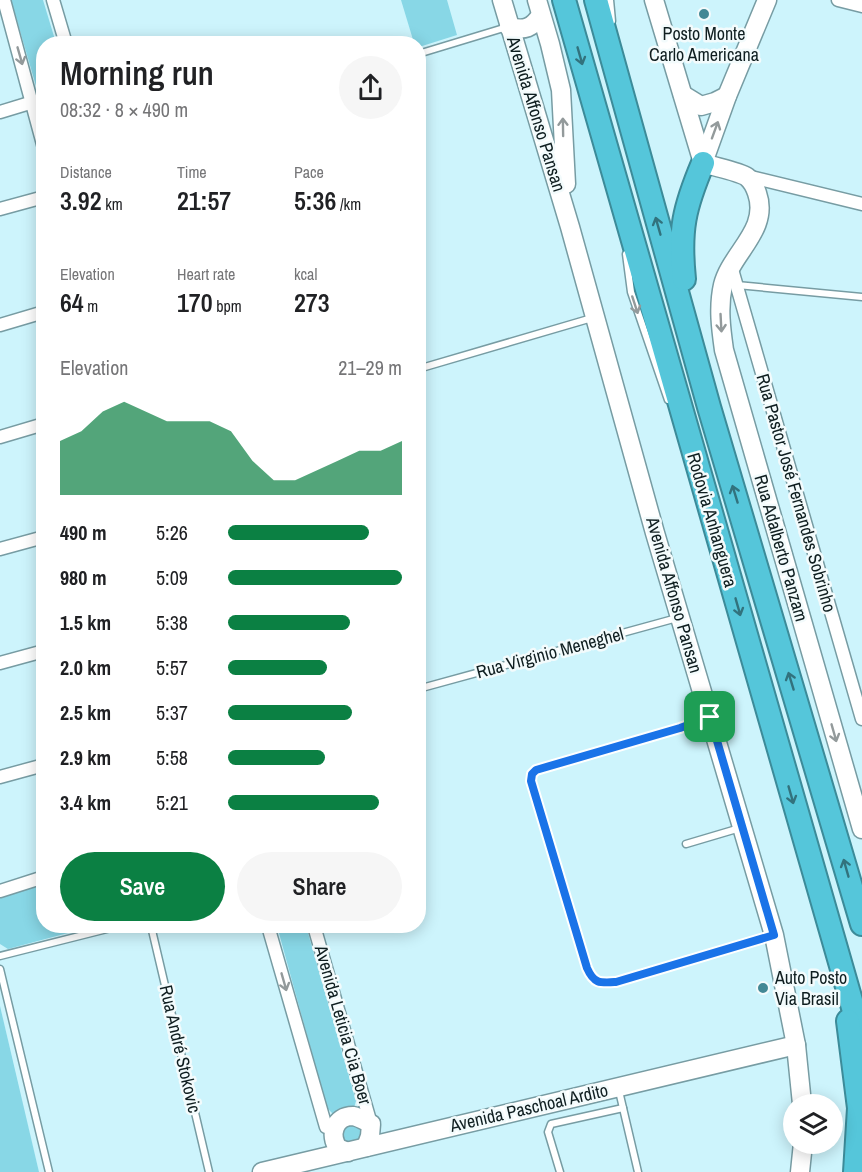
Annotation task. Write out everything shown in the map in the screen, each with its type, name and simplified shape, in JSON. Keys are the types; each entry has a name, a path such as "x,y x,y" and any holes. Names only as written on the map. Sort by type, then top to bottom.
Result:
{"highway":[{"name":"Rodovia Anhanguera","path":"564,0 862,1039"},
{"name":"Rodovia Anhanguera","path":"596,0 709,407 862,924"},
{"path":"703,163 688,200 682,230 681,253 685,292 709,407"},
{"path":"850,999 847,1028 859,1108 855,1172"}],"main road":[{"name":"Avenida Affonso Pansan","path":"502,0 570,227 774,935 796,1045 801,1094"},
{"path":"654,0 703,163"},
{"path":"703,163 727,96 767,0"},
{"name":"Avenida Affonso Pansan","path":"539,8 561,90 563,165 570,227"},
{"path":"509,27 520,30 533,27 539,8"},
{"path":"683,95 701,106 727,96"},
{"path":"703,163 746,176"},
{"name":"Rua Adalberto Panzam","path":"746,176 754,184 760,207 755,231 731,266 723,284 720,306 724,350 862,829"},
{"name":"Avenida Paschoal Ardito","path":"271,1170 796,1045"},
{"path":"271,1170 308,1152 320,1143 329,1129 345,1117 358,1117 383,1130 419,1128 434,1131"},
{"path":"366,1147 371,1124"},
{"path":"329,1129 338,1148 348,1152"},
{"path":"800,1172 801,1154"}],"street":[{"path":"53,0 64,36"},
{"path":"838,0 862,6"},
{"path":"3,2 36,115"},
{"path":"0,112 33,102"},
{"path":"746,176 862,204"},
{"path":"0,209 36,199"},
{"name":"Rua Pastor José Fernandes Sobrinho","path":"731,266 862,719"},
{"path":"0,325 36,314"},
{"path":"0,437 36,426"},
{"path":"0,549 36,539"},
{"path":"0,663 36,653"},
{"path":"0,777 36,767"},
{"path":"0,891 36,880"},
{"path":"270,933 329,1129"},
{"name":"Avenida Leticia Cia Boer","path":"316,933 371,1124"}],"lane":[{"path":"610,0 616,75"},
{"path":"426,52 509,27"},
{"path":"623,206 624,234"},
{"path":"625,245 631,291 671,409"},
{"path":"736,285 862,297"},
{"path":"426,367 596,317"},
{"path":"675,419 692,448"},
{"name":"Rua Virginio Meneghel","path":"426,687 681,617"},
{"path":"710,717 536,770 532,774 531,781 591,978 599,983 616,982 774,935"},
{"path":"686,844 742,828"},
{"path":"0,956 91,933"},
{"name":"Rua André Stokovic","path":"154,933 209,1172"},
{"path":"0,969 49,1172"},
{"path":"618,1087 636,1171"},
{"path":"560,1172 548,1132 552,1124 623,1108"}],"shaded area":[{"path":"11,0 43,0 54,36 36,36 36,86"},
{"path":"401,0 447,0 457,35 426,45 426,36 412,36"},
{"path":"36,883 36,933 68,933 8,949 0,944 0,895"},
{"path":"279,933 308,933 356,1101 353,1111 334,1115 327,1108"},
{"path":"0,1006 39,1172 0,1172"},
{"path":"352,1123 362,1128 363,1140 345,1145 340,1132 342,1128"}],"place":[{"name":"Posto Monte Carlo Americana","path":"704,14"},
{"name":"Auto Posto Via Brasil","path":"763,988"}],"route":[{"path":"710,717 774,935 616,982 599,983 591,978 587,968 531,781 532,774 536,770 710,717"}]}
